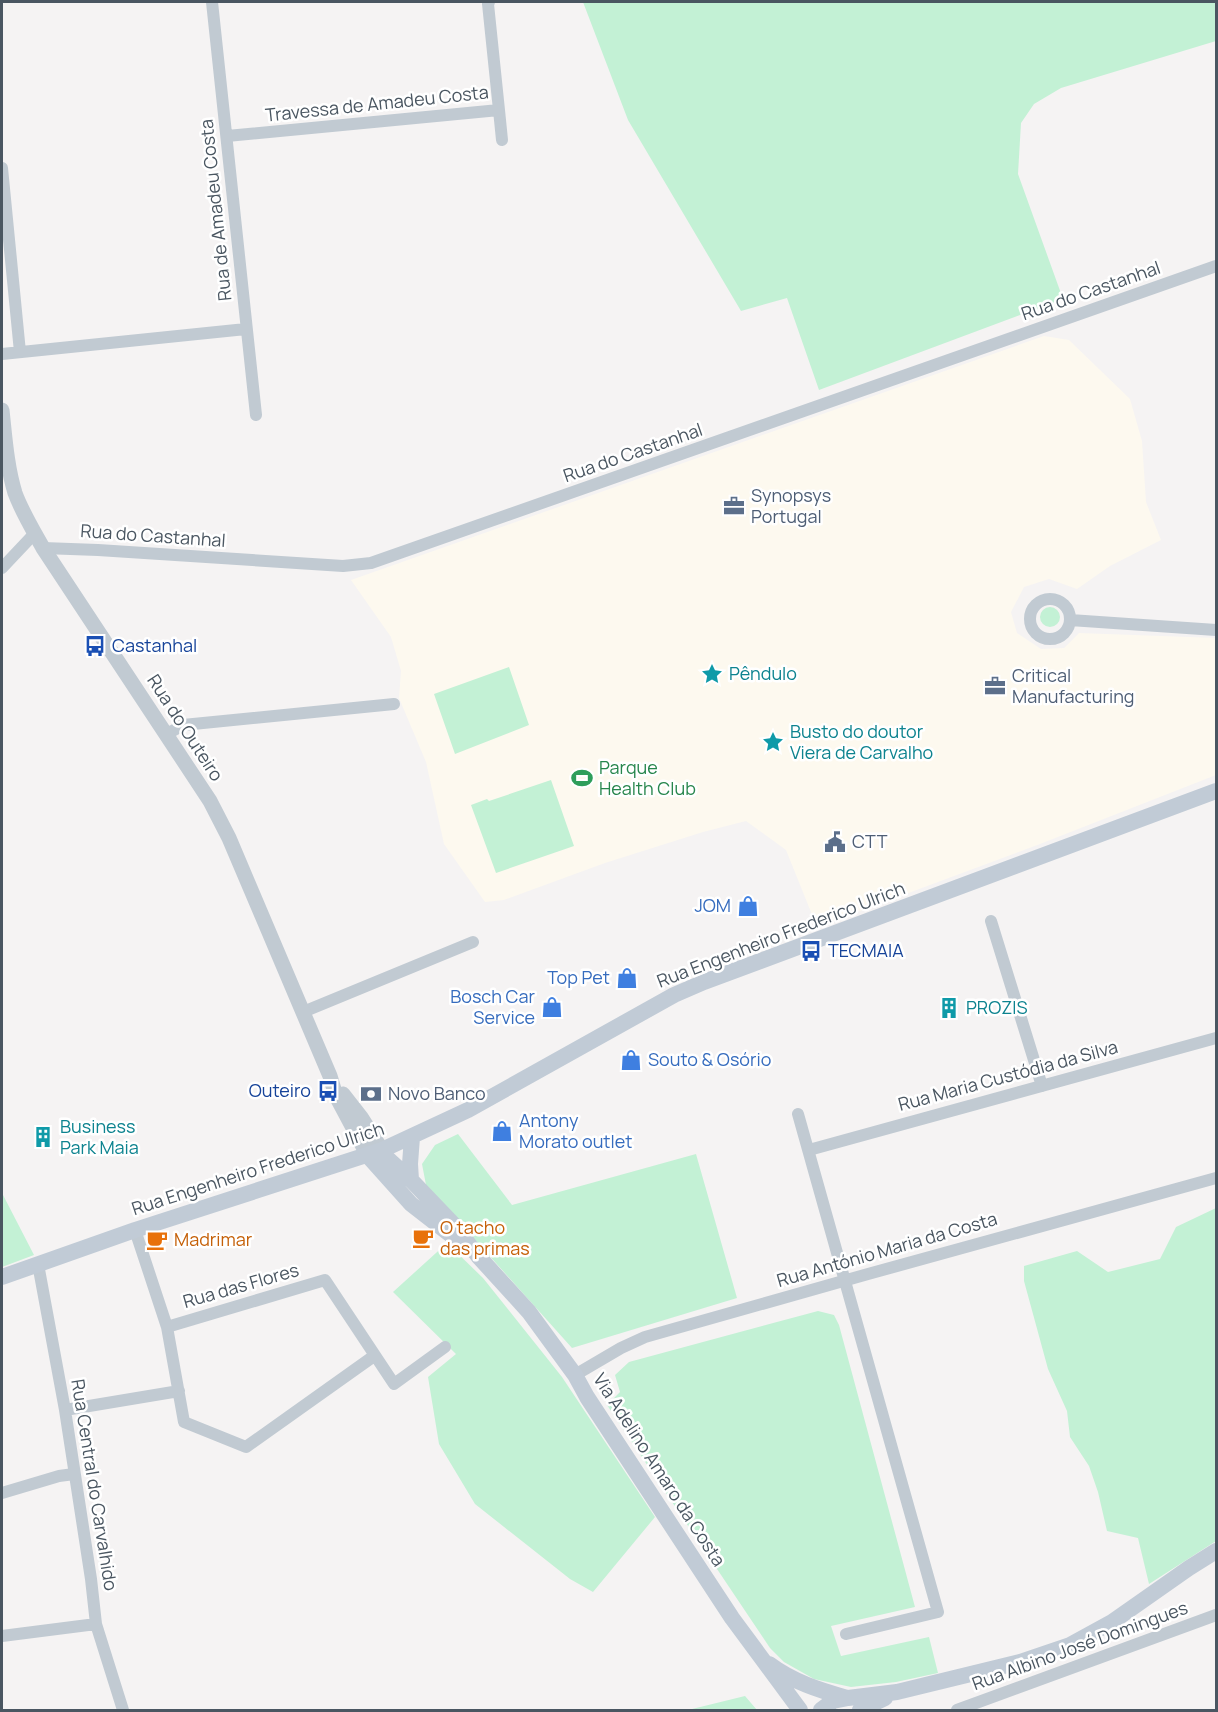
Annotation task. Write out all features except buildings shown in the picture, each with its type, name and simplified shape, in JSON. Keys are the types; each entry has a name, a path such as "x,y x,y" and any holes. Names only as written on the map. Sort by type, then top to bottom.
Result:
{"main road":[{"name":"Rua Engenheiro Frederico Ulrich","path":"2,1277 135,1230 375,1153 468,1110 674,995 704,982 1216,791"},
{"path":"411,1180 412,1137"},
{"name":"Via Adelino Amaro da Costa","path":"375,1153 388,1159 411,1180 455,1226 478,1256 530,1312 575,1375 706,1580 759,1657 800,1710"},
{"name":"Via Adelino Amaro da Costa","path":"375,1153 411,1204 478,1256"},
{"path":"822,1710 833,1701 854,1704 1020,1662 1070,1645 1112,1622 1216,1551"},
{"path":"759,1657 781,1673 854,1704"}],"street":[{"name":"Rua de Amadeu Costa","path":"212,2 256,416"},
{"path":"489,3 499,110"},
{"name":"Travessa de Amadeu Costa","path":"227,136 499,110 502,141"},
{"path":"2,168 20,352"},
{"name":"Rua do Castanhal","path":"43,548 343,566 371,563 1216,266"},
{"path":"2,354 246,329"},
{"name":"Rua do Outeiro","path":"2,410 8,462 15,493 35,533 210,801 229,838 330,1076 336,1096 375,1153"},
{"path":"2,568 35,533"},
{"path":"1070,620 1216,630"},
{"path":"167,734 183,725 394,704"},
{"path":"992,921 1042,1086"},
{"path":"303,1012 473,942"},
{"name":"Rua Maria Custódia da Silva","path":"809,1150 1216,1038"},
{"path":"798,1114 938,1612 846,1634"},
{"name":"Rua António Maria da Costa","path":"575,1375 645,1337 1216,1178"},
{"path":"135,1230 167,1327 184,1422 246,1447 374,1356 394,1384 445,1347"},
{"name":"Rua Central do Carvalhido","path":"38,1264 65,1410 96,1624 123,1710"},
{"name":"Rua das Flores","path":"167,1327 325,1280 374,1356"},
{"path":"65,1410 179,1391"},
{"path":"2,1493 59,1476 74,1474"},
{"name":"Rua Albino José Domingues","path":"957,1710 1216,1615"},
{"path":"2,1636 96,1624"}],"shaded area":[{"path":"1044,336 1069,340 1130,399 1142,441 1146,502 1161,540 1110,566 1077,589 1049,579 1024,587 1011,612 1017,633 1041,649 1064,648 1079,633 1216,638 1216,775 1040,844 817,927 786,850 746,821 605,863 504,900 485,902 444,844 426,762 399,698 401,671 391,637 351,580"}],"green space":[{"path":"583,2 1216,2 1216,41 1061,88 1034,104 1021,123 1018,174 1063,299 819,390 787,298 741,311 628,120"},
{"path":"1050,607 1057,610 1060,617 1057,624 1050,627 1043,624 1040,617 1043,610"},
{"path":"509,667 529,725 455,754 434,694"},
{"path":"551,780 574,846 496,873 471,805"},
{"path":"458,1134 512,1205 696,1154 737,1298 572,1348 426,1185 422,1164 435,1145"},
{"path":"2,1193 34,1255 2,1267"},
{"path":"1216,1208 1216,1541 1149,1584 1138,1538 1107,1531 1089,1466 1070,1437 1067,1411 1048,1369 1024,1281 1024,1266 1077,1251 1108,1272 1160,1259 1176,1227"},
{"path":"447,1243 483,1278 562,1377 655,1517 593,1592 570,1579 475,1504 439,1444 428,1377 456,1354 393,1292"},
{"path":"818,1311 834,1315 839,1325 915,1607 831,1626 841,1656 929,1637 938,1673 896,1682 851,1687 814,1679 784,1662 770,1648 607,1405 620,1392 615,1375 629,1362"},
{"path":"745,1696 757,1710 688,1710"}],"place":[{"name":"Synopsys Portugal","path":"734,506"},
{"name":"Castanhal","path":"95,646"},
{"name":"Pêndulo","path":"712,674"},
{"name":"Critical Manufacturing","path":"995,686"},
{"name":"Busto do doutor Viera de Carvalho","path":"773,742"},
{"name":"Parque Health Club","path":"582,778"},
{"name":"CTT","path":"835,842"},
{"name":"JOM","path":"748,906"},
{"name":"TECMAIA","path":"811,951"},
{"name":"Top Pet","path":"627,978"},
{"name":"Bosch Car Service","path":"552,1007"},
{"name":"PROZIS","path":"949,1008"},
{"name":"Souto & Osório","path":"631,1060"},
{"name":"Outeiro","path":"328,1091"},
{"name":"Novo Banco","path":"371,1094"},
{"name":"Antony Morato outlet","path":"502,1131"},
{"name":"Business Park Maia","path":"43,1137"},
{"name":"O tacho das primas","path":"423,1238"},
{"name":"Madrimar","path":"157,1240"}]}
